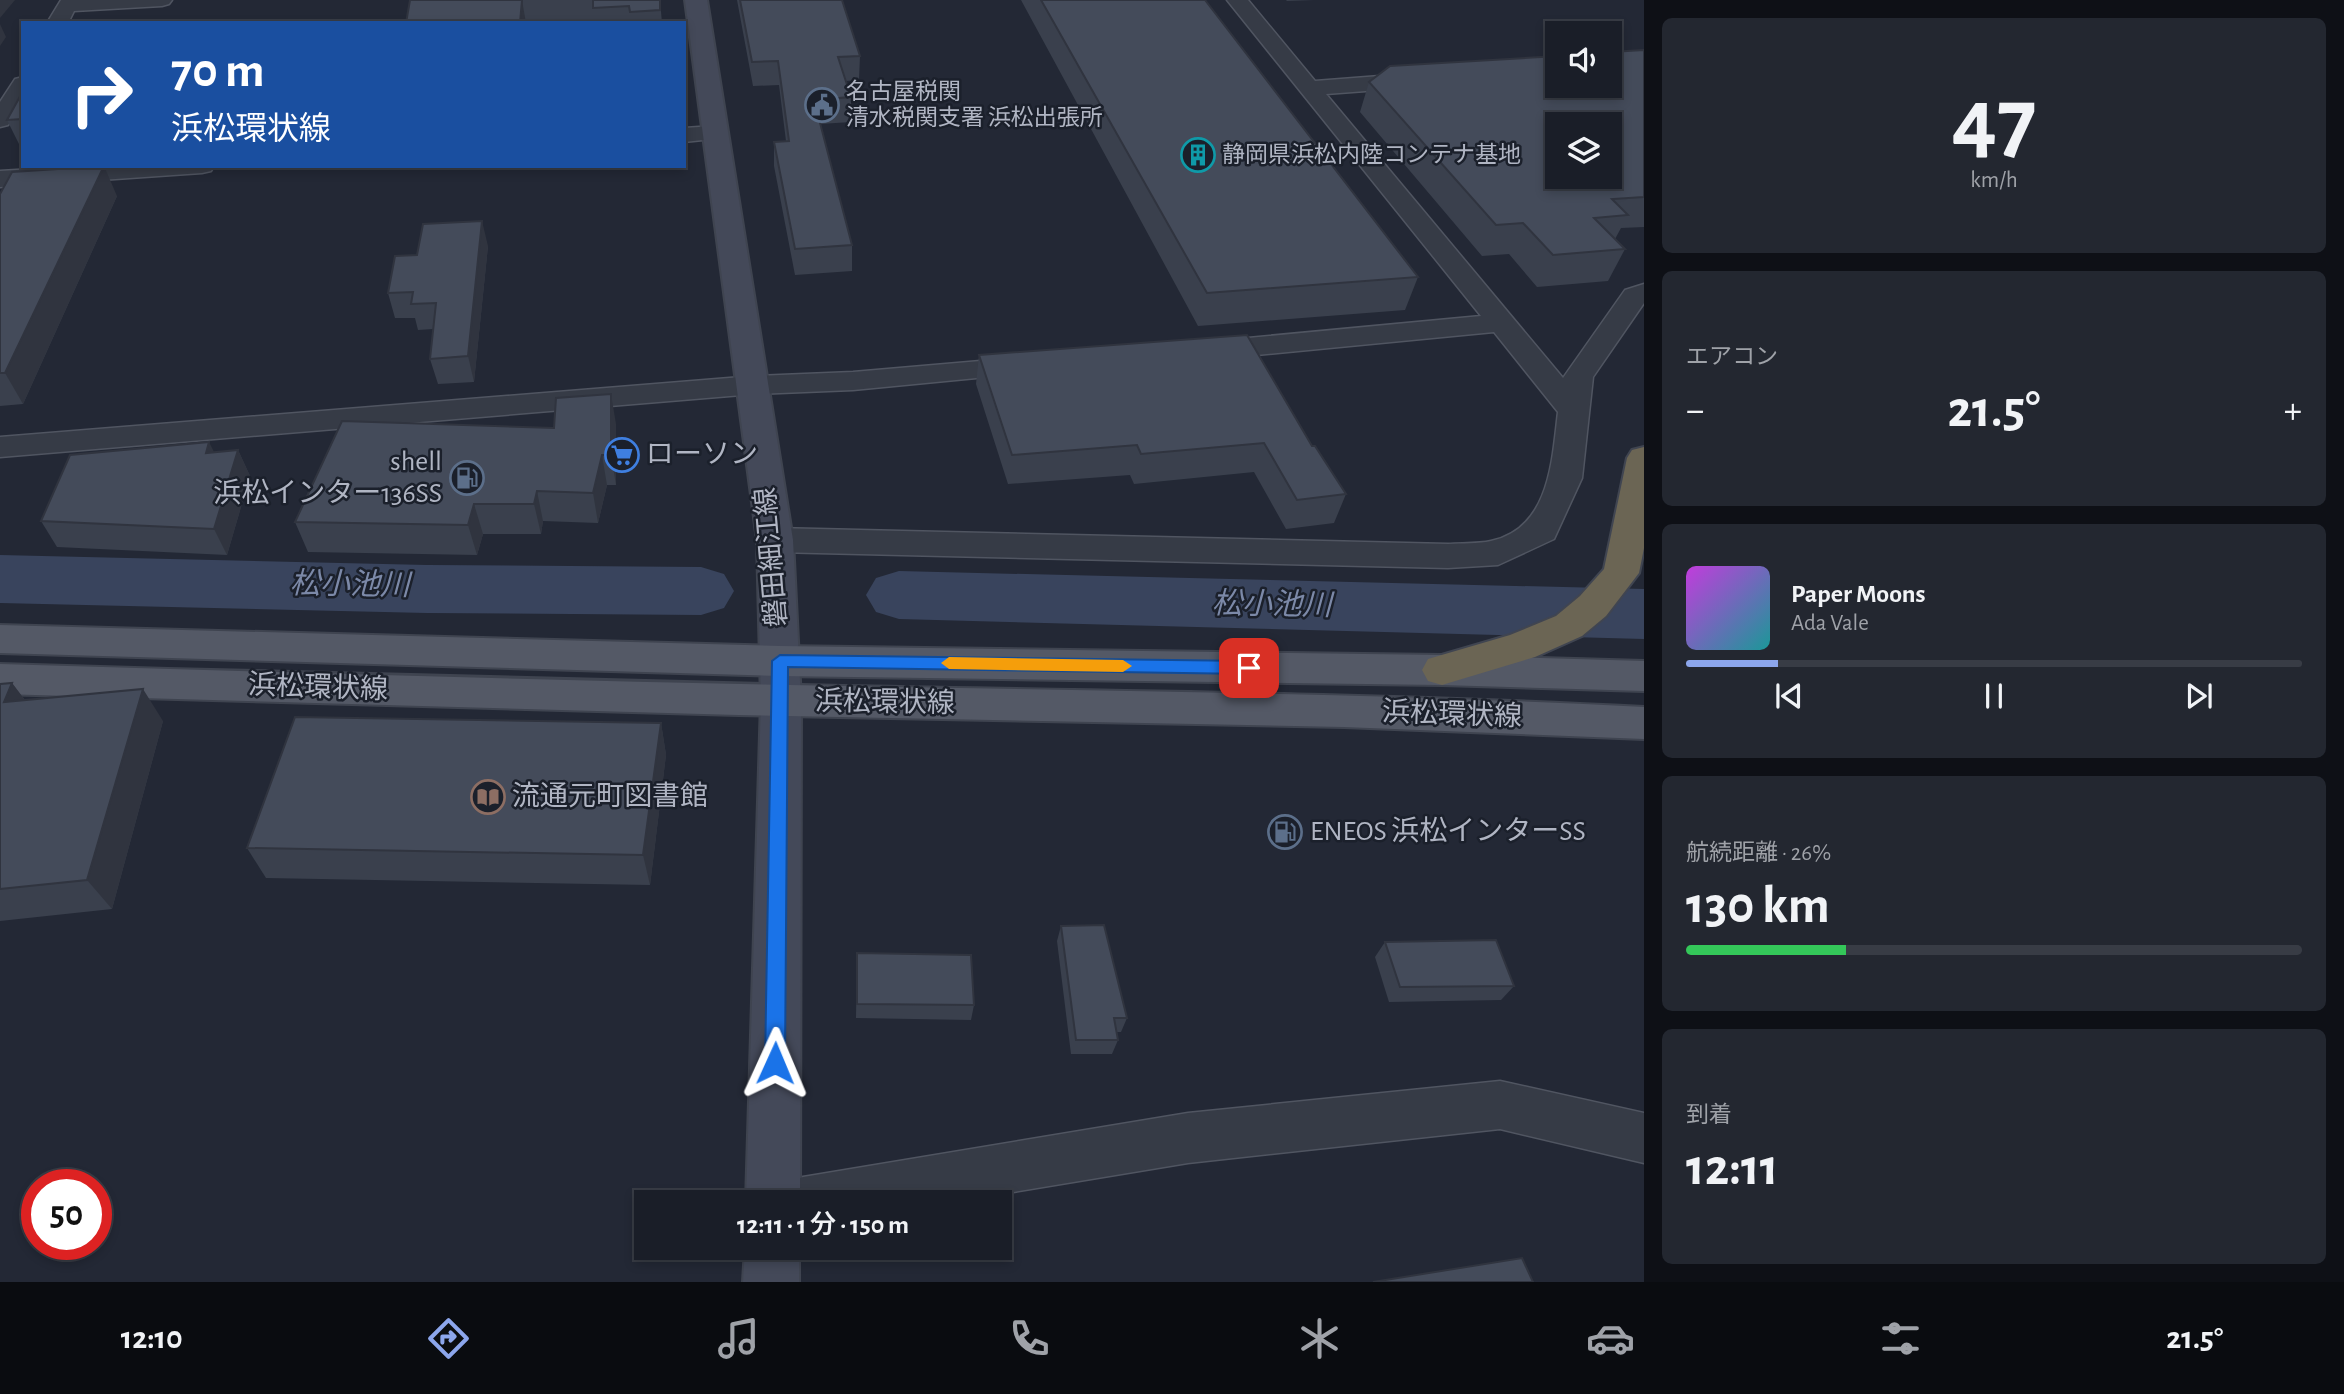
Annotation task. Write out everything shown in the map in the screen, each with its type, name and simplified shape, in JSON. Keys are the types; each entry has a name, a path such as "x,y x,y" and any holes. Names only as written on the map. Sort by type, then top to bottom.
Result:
{"highway":[{"path":"1442,670 1521,647 1569,626 1594,606 1621,573 1644,458"}],"main road":[{"name":"磐田細江線","path":"696,0 699,134 754,385 775,540 781,701 773,1190"},
{"name":"浜松環状線","path":"0,639 780,661 1442,670 1644,676"},
{"name":"浜松環状線","path":"0,679 781,701 1390,713 1644,723"},
{"path":"771,1282 772,1260"}],"street":[{"path":"58,21 66,5 162,0"},
{"path":"1237,0 1574,411"},
{"path":"0,79 21,78"},
{"path":"1308,88 1447,78"},
{"path":"0,120 21,87"},
{"path":"0,179 171,168"},
{"path":"775,540 1448,556 1499,553 1542,531 1566,478 1578,377 1636,296 1644,292"},
{"path":"1184,352 1502,323"},
{"path":"0,447 754,385 853,381 1059,364"},
{"path":"875,1190 1188,1138 1500,1105 1644,1138"}],"building":[{"path":"410,0 522,0 520,21 406,21"},
{"path":"593,0 660,0 660,10 630,12 629,6 593,8"},
{"path":"740,0 842,0 860,56 838,57 851,97 814,100 852,245 795,249 774,142 789,141 778,61 752,62"},
{"name":"静岡県浜松内陸コンテナ基地","path":"1041,0 1205,0 1418,277 1207,293"},
{"path":"1644,50 1644,197 1612,199 1628,215 1594,218 1625,249 1553,255 1523,223 1496,225 1369,82 1390,66 1545,57 1545,98 1622,98 1622,51"},
{"path":"21,95 21,119 7,120"},
{"path":"103,168 5,373 0,373 0,194 12,172"},
{"path":"482,221 468,356 430,359 436,303 411,304 413,292 388,293 395,256 417,255 423,224"},
{"path":"1247,335 1312,446 1315,446 1346,494 1297,500 1264,443 1141,454 1137,445 1012,455 979,355"},
{"path":"611,394 611,455 602,455 593,493 537,491 534,504 474,504 468,525 295,522 342,421 554,428 556,398"},
{"path":"209,442 206,453 238,450 214,529 41,521 70,455"},
{"path":"12,683 4,702 143,689 87,880 0,889 0,684"},
{"path":"295,717 661,723 643,855 247,848"},
{"path":"1104,925 1127,1018 1114,1018 1118,1040 1076,1040 1061,926"},
{"path":"1496,940 1514,986 1400,987 1385,942"},
{"path":"857,953 971,955 974,1005 857,1004"},
{"path":"1522,1258 1533,1282 1373,1282"}],"waterway":[{"name":"松小池川","path":"0,579 427,589 701,591"},
{"name":"松小池川","path":"899,595 1644,614"}],"slow traffic":[{"path":"949,663 1123,666"}],"place":[{"name":"名古屋税関 清水税関支署 浜松出張所","path":"822,105"},
{"name":"静岡県浜松内陸コンテナ基地","path":"1198,155"},
{"name":"ローソン","path":"622,455"},
{"name":"shell 浜松インター136SS","path":"467,478"},
{"name":"流通元町図書館","path":"488,797"},
{"name":"ENEOS 浜松インターSS","path":"1285,832"}],"route":[{"path":"775,1063 780,661 1249,668"}]}
